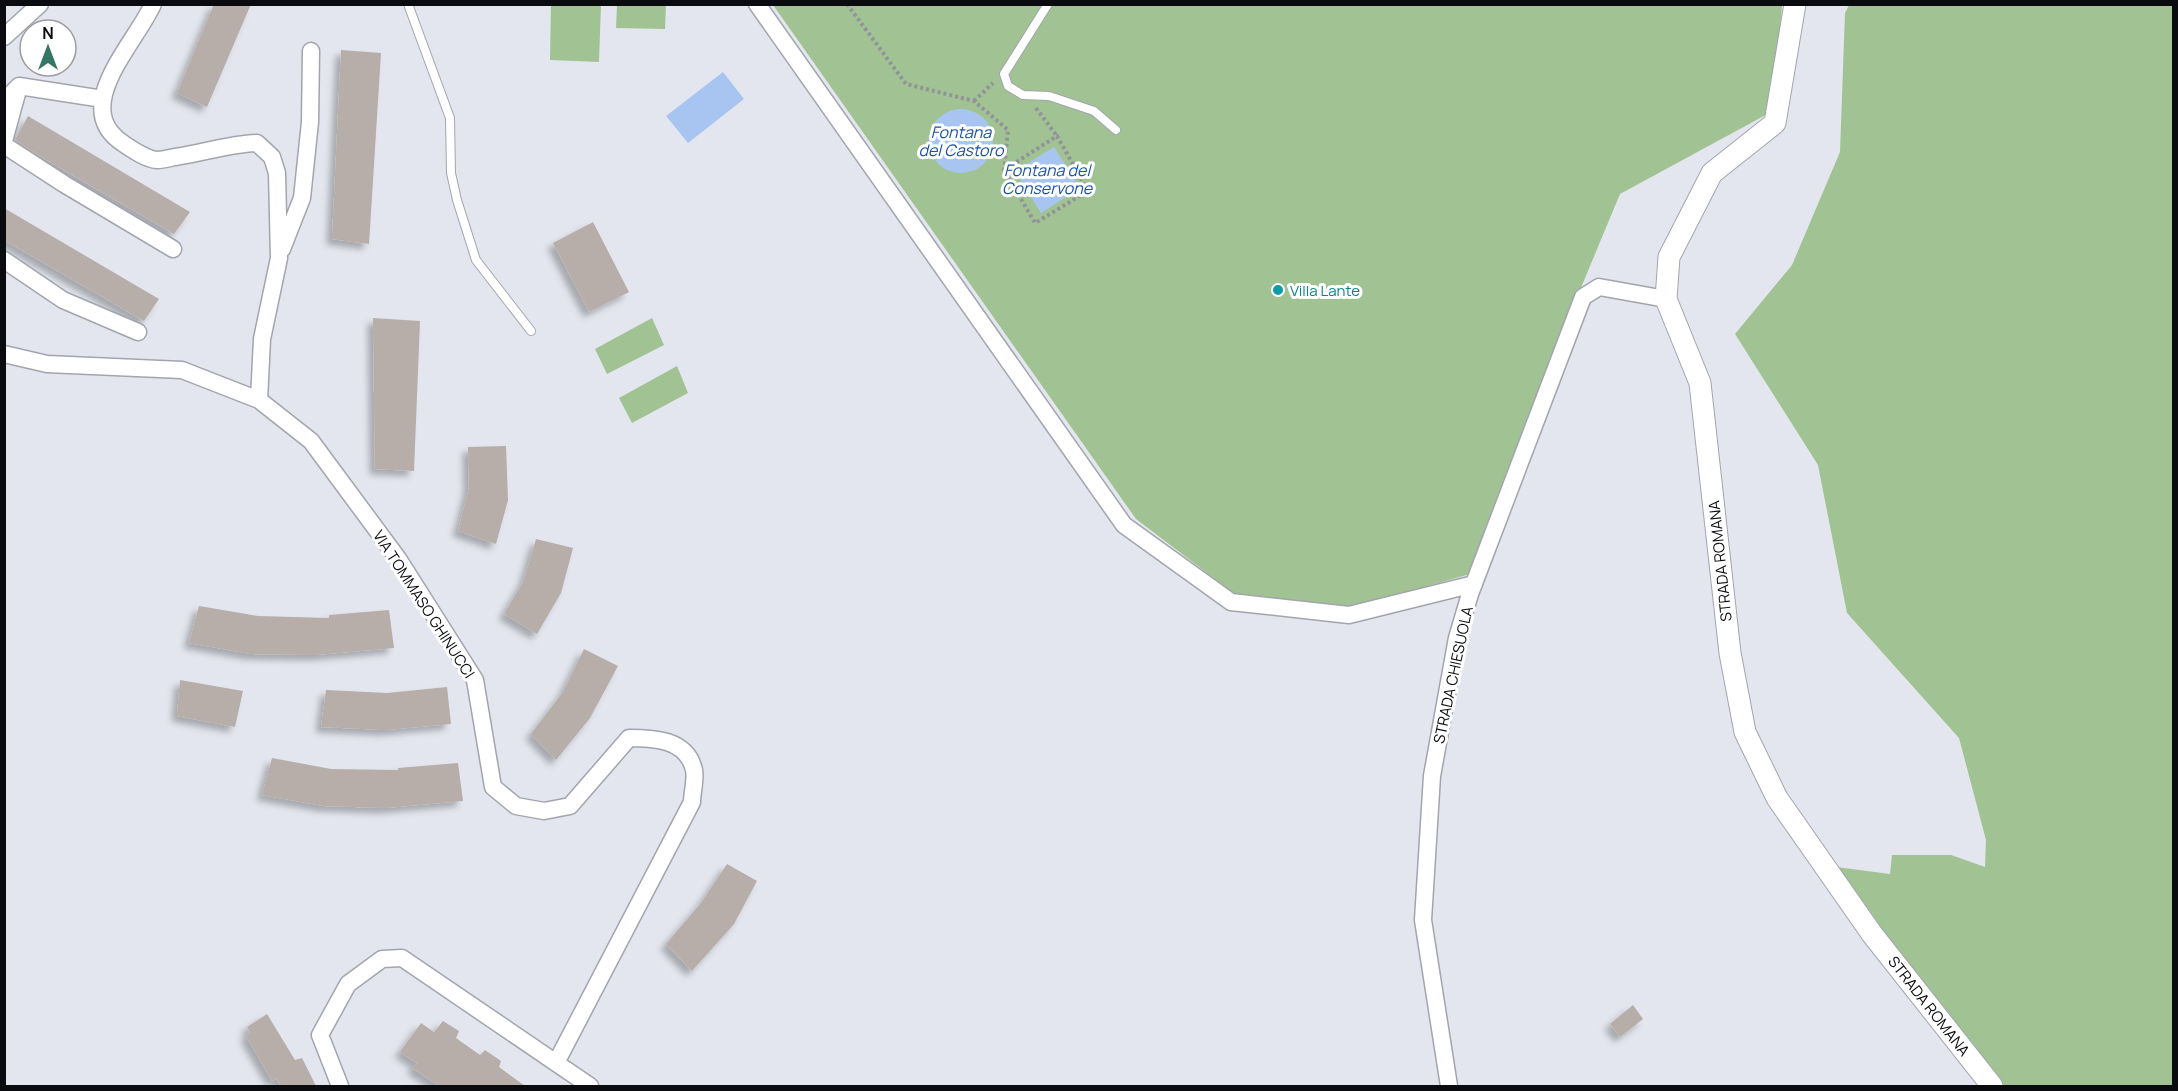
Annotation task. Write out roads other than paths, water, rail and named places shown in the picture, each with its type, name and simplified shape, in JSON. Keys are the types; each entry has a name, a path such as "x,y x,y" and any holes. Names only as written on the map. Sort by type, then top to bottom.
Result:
{"street":[{"path":"4,37 40,4"},
{"path":"153,4 111,70 103,99 103,118 116,139 136,152 157,160 237,144 257,143 272,157 277,172 279,258"},
{"path":"757,4 1124,525 1231,602 1349,615 1474,584"},
{"name":"STRADA ROMANA","path":"1794,4 1775,123 1712,173 1670,257 1666,299 1700,383 1730,653 1745,732 1777,798 1872,934 1992,1086"},
{"path":"259,400 262,339 279,258 302,198 310,122 312,51"},
{"path":"19,86 103,99"},
{"path":"4,101 19,86"},
{"path":"19,86 4,143 64,184 173,249"},
{"path":"4,260 63,300 138,332"},
{"name":"STRADA CHIESUOLA","path":"1449,1086 1423,920 1432,776 1457,638 1474,584 1583,297 1599,287 1666,299"},
{"name":"VIA TOMMASO GHINUCCI","path":"4,354 47,364 182,370 259,400 311,441 399,560 475,680 493,787 516,806 543,811 570,807 629,738 657,738 682,749 694,770 692,802 557,1061"},
{"path":"340,1086 320,1035 348,984 382,959 402,958 591,1086"}],"lane":[{"path":"408,4 450,118 451,172 457,200 476,260 531,331"},
{"path":"1048,4 1004,74 1008,86 1023,95 1049,96 1094,111 1116,130"}],"water":[{"path":"723,72 744,99 688,143 666,116"},
{"name":"Fontana del Castoro","path":"961,109 979,115 987,123 993,141 987,159 979,167 961,173 943,167 935,159 929,141 935,123 943,115"},
{"name":"Fontana del Conservone","path":"1054,147 1080,188 1041,213 1015,171"}],"place":[{"name":"Villa Lante","path":"1278,290"}]}
